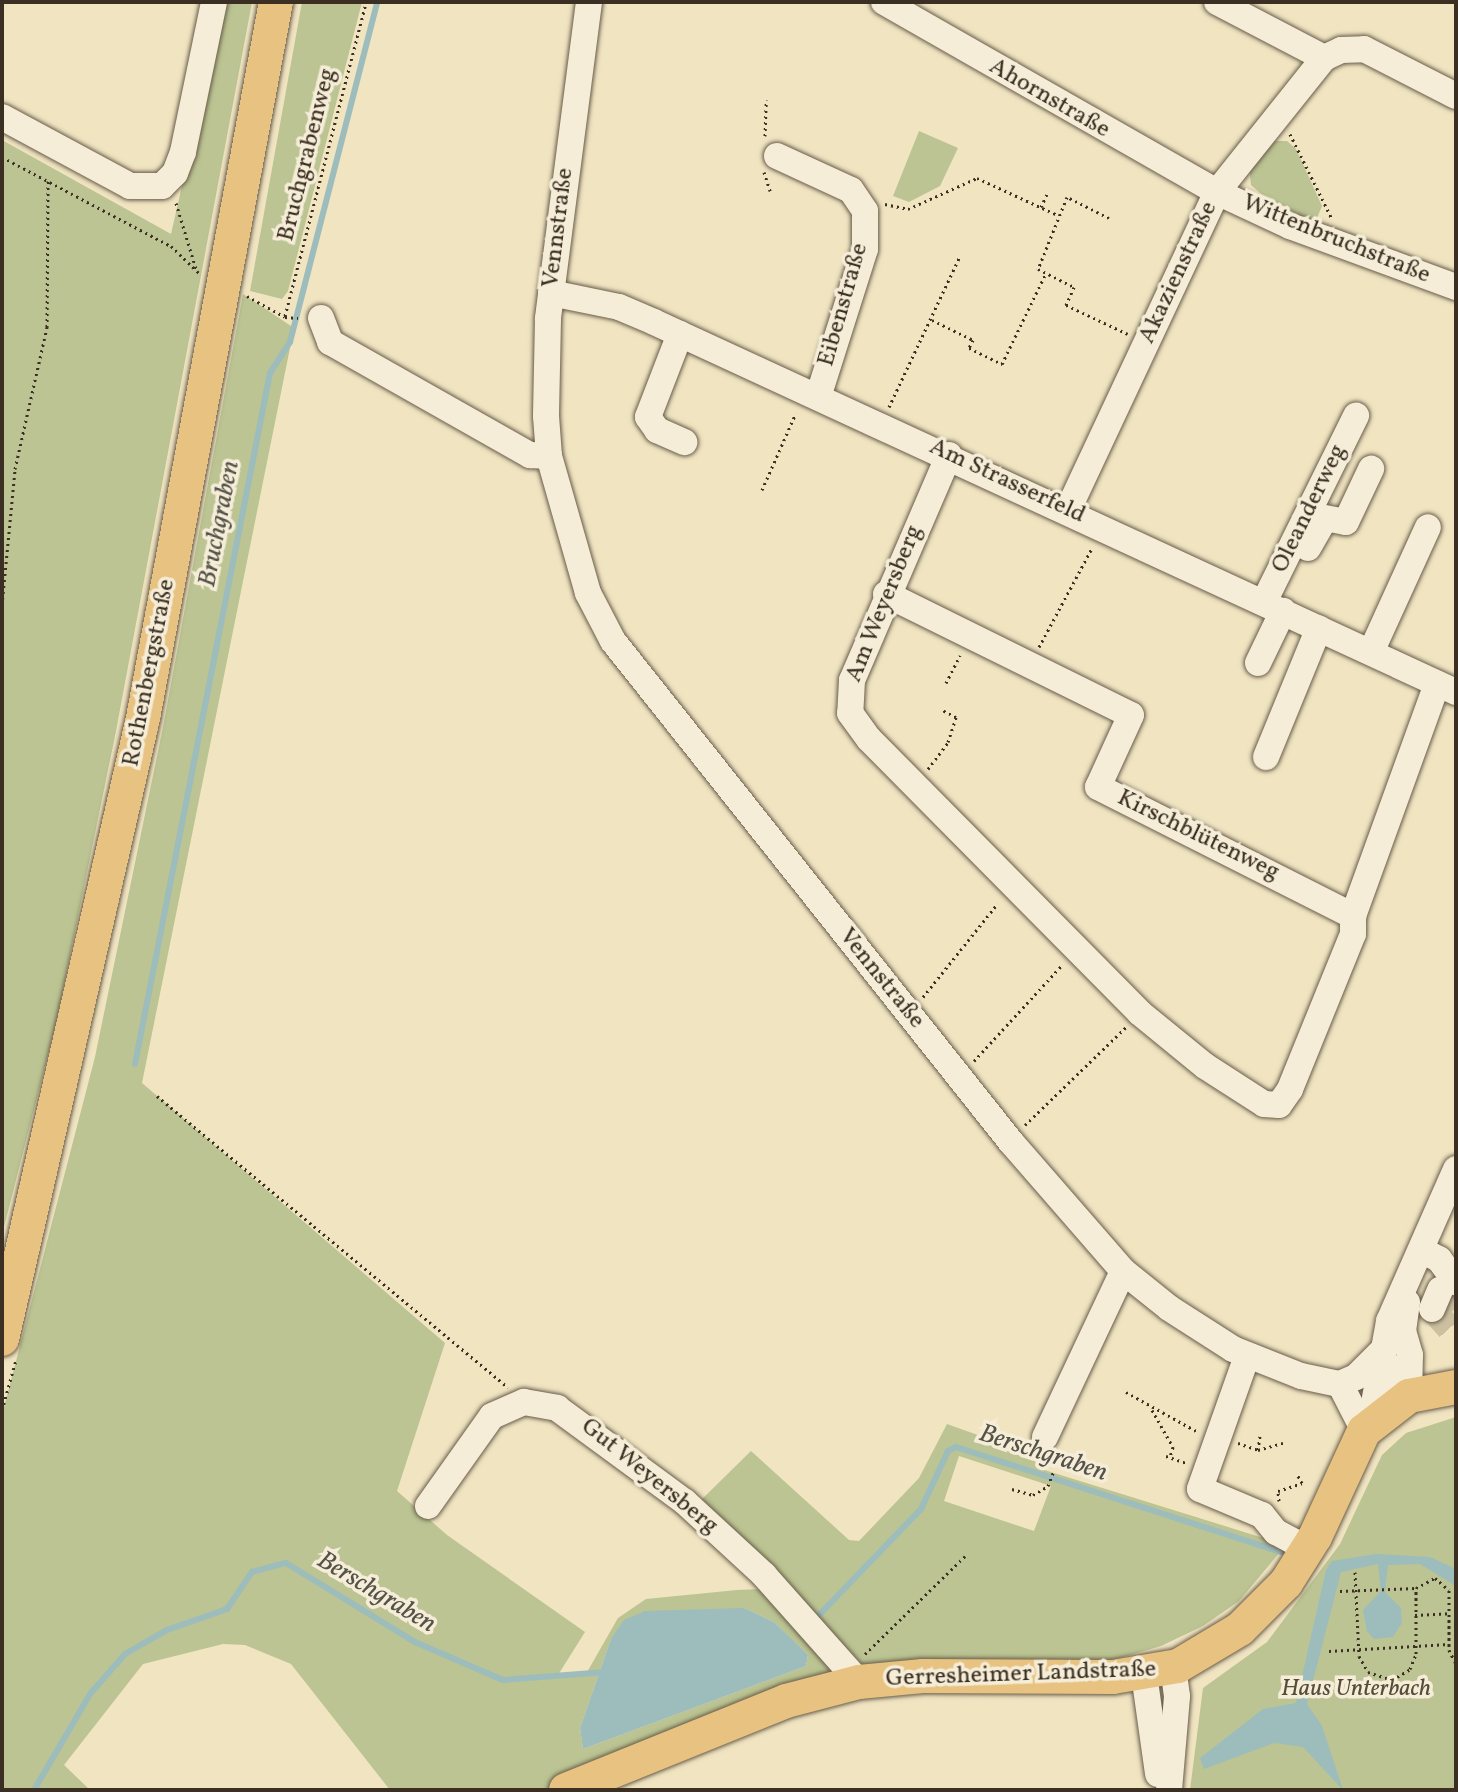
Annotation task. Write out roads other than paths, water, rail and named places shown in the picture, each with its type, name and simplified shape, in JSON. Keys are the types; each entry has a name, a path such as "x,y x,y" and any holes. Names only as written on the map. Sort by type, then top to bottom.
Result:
{"main road":[{"name":"Rothenbergstraße","path":"2,1339 140,733 210,279 276,2"},
{"name":"Gerresheimer Landstraße","path":"566,1790 855,1675 1158,1671 1254,1617 1308,1549 1367,1428 1435,1390"}],"street":[{"path":"2,117 130,186 154,188 169,180 192,115 214,2"},
{"name":"Vennstraße","path":"589,2 551,293 546,363 549,456 588,593 613,641 1011,1142 1123,1271 1169,1308 1241,1346 1301,1376 1340,1384"},
{"name":"Ahornstraße","path":"884,2 1217,192"},
{"path":"1217,2 1324,58 1341,50 1364,49 1456,96"},
{"name":"Akazienstraße","path":"1068,510 1217,192 1324,58"},
{"name":"Eibenstraße","path":"777,156 851,190 865,211 865,249 811,394"},
{"name":"Wittenbruchstraße","path":"1217,192 1329,240 1456,287"},
{"name":"Am Strasserfeld","path":"551,293 619,307 949,455 1447,688"},
{"path":"321,318 330,342 530,455 549,456"},
{"path":"680,334 648,417 657,430 684,442"},
{"name":"Oleanderweg","path":"1275,607 1356,416"},
{"name":"Am Weyersberg","path":"949,455 886,594 848,697 857,726 1140,1013 1205,1066 1264,1104 1279,1105 1353,934 1353,916"},
{"path":"1258,663 1275,607 1318,527 1329,516 1346,522 1371,469"},
{"path":"1371,652 1428,527"},
{"name":"Kirschblütenweg","path":"886,594 1030,662 1131,715 1098,787 1353,916"},
{"path":"1266,757 1319,628"},
{"path":"1353,916 1447,688"},
{"name":"Gerresheimer Landstraße","path":"1367,1428 1389,1321 1456,1169"},
{"path":"1421,1250 1439,1259 1444,1289"},
{"path":"1045,1437 1123,1271"},
{"name":"Gerresheimer Landstraße","path":"1410,1278 1403,1331 1410,1355 1435,1390"},
{"path":"1241,1346 1202,1431 1200,1489 1262,1515 1276,1532 1308,1549"},
{"path":"1367,1428 1340,1384 1356,1377 1384,1354 1435,1390"},
{"name":"Gut Weyersberg","path":"428,1506 492,1416 524,1402 572,1415 685,1502 764,1575 855,1675"},
{"path":"1158,1671 1160,1790"},
{"path":"1158,1671 1177,1696 1169,1790"}],"water":[{"path":"1376,1554 1430,1557 1456,1569 1456,1586 1420,1564 1388,1565 1385,1592 1401,1608 1402,1623 1393,1637 1374,1639 1367,1631 1363,1610 1381,1591 1378,1564 1341,1572 1307,1704 1322,1726 1343,1790 1303,1747 1274,1743 1204,1769 1200,1758 1263,1709 1296,1703 1326,1570 1332,1561"},
{"path":"744,1608 774,1622 808,1655 806,1666 583,1749 580,1728 611,1639 624,1620 645,1611"}],"waterway":[{"name":"Bruchgraben","path":"135,1064 270,373 290,342 377,2"},
{"name":"Berschgraben","path":"820,1614 921,1509 948,1451 956,1447 1281,1552"},
{"name":"Berschgraben","path":"34,1790 90,1694 125,1654 167,1630 227,1609 252,1572 286,1563 415,1642 503,1680 606,1672"}],"tunnel":[{"path":"1446,1297 1456,1308"},
{"path":"1432,1309 1456,1336"}],"park label":[{"name":"Haus Unterbach","path":"1356,1690"}]}
